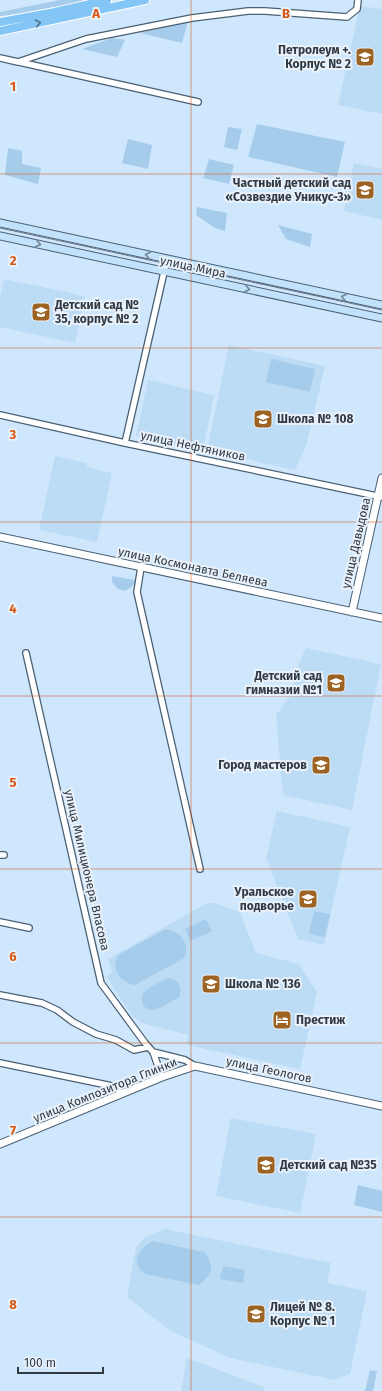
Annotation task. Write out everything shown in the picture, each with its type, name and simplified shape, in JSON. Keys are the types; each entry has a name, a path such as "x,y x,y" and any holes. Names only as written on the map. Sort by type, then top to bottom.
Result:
{"main road":[{"path":"0,22 55,12 107,0"},
{"path":"0,31 145,0"},
{"name":"улица Мира","path":"0,223 382,305"},
{"name":"улица Мира","path":"0,236 382,318"}],"street":[{"path":"18,62 86,39 192,18 248,11 346,17 357,9 358,0"},
{"path":"0,58 198,102"},
{"path":"125,443 167,259"},
{"name":"улица Нефтяников","path":"0,415 380,497"},
{"name":"улица Давыдова","path":"352,612 380,497 382,478"},
{"name":"улица Космонавта Беляева","path":"0,537 382,618"},
{"path":"141,567 137,592 200,869"},
{"name":"улица Милиционера Власова","path":"26,653 101,983 153,1052 162,1077"},
{"path":"0,922 29,928"},
{"path":"0,995 47,1005 90,1031 116,1040 134,1050 148,1047"},
{"name":"улица Геологов","path":"153,1052 185,1060 195,1066 382,1106"},
{"path":"0,1063 117,1086 121,1094"},
{"name":"улица Композитора Глинки","path":"0,1144 162,1077 195,1066"}],"shaded area":[{"path":"60,0 94,0 43,11 0,16 0,12"},
{"name":"Петролеум +. Корпус № 2","path":"360,6 382,9 382,114 338,105"},
{"path":"188,21 182,43 140,33"},
{"path":"112,38 125,40 117,57 82,49"},
{"path":"257,124 345,142 337,177 248,157"},
{"path":"228,127 242,129 237,150 224,147"},
{"path":"128,139 152,145 148,169 122,163"},
{"path":"8,148 22,151 22,164 41,168 38,184 5,175"},
{"path":"209,159 234,165 229,184 203,178"},
{"name":"Частный детский сад «Созвездие Уникус-3»","path":"354,163 382,169 382,220 344,211"},
{"path":"197,207 227,213 225,231 215,228 196,215"},
{"path":"278,225 312,234 310,247 286,239"},
{"name":"Детский сад № 35, корпус № 2","path":"4,279 85,296 75,343 0,327 0,297"},
{"name":"Школа № 108","path":"229,345 325,366 307,443 295,470 207,450"},
{"path":"271,359 315,369 310,392 266,382"},
{"path":"148,380 214,395 203,450 136,436"},
{"path":"55,456 87,463 87,467 112,473 97,542 39,530"},
{"path":"112,576 135,580 135,583 129,589 120,590 112,582"},
{"path":"306,648 381,664 352,810 283,795 276,715 291,695 296,670"},
{"name":"Уральское подворье","path":"277,811 350,827 324,945 298,939 266,858"},
{"name":"Школа № 136","path":"207,903 214,903 240,912 256,953 299,964 317,992 300,1069 187,1045 188,1035 142,1023 132,1016 106,976 112,972 108,959"},
{"path":"314,911 330,914 325,937 309,934"},
{"path":"206,919 212,931 190,941 185,929"},
{"path":"166,929 176,932 183,939 186,948 184,958 135,985 130,984 120,978 117,974 115,964 120,954"},
{"path":"168,978 179,984 179,997 157,1009 149,1010 142,1002 144,993 153,985"},
{"name":"Детский сад №35","path":"231,1118 316,1134 300,1213 216,1196"},
{"path":"358,1185 382,1191 382,1212 354,1205"},
{"name":"Лицей № 8. Корпус № 1","path":"165,1229 331,1263 327,1283 367,1291 350,1374 334,1380 230,1358 171,1331 127,1297 136,1248 144,1238"},
{"path":"153,1241 204,1252 208,1257 211,1266 211,1270 207,1277 199,1285 145,1274 137,1265 137,1256 143,1248"},
{"path":"223,1266 245,1270 243,1283 220,1279"},
{"path":"187,1358 264,1387 263,1391 181,1391"},
{"path":"370,1370 377,1371 373,1391 365,1391"}],"tram line":[{"path":"0,228 382,310"}],"place":[{"name":"Петролеум +. Корпус № 2","path":"365,57"},
{"name":"Частный детский сад «Созвездие Уникус-3»","path":"365,190"},
{"name":"Детский сад № 35, корпус № 2","path":"41,312"},
{"name":"Школа № 108","path":"263,419"},
{"name":"Детский сад гимназии №1","path":"336,683"},
{"name":"Город мастеров","path":"321,765"},
{"name":"Уральское подворье","path":"308,899"},
{"name":"Школа № 136","path":"211,984"},
{"name":"Престиж","path":"282,1020"},
{"name":"Детский сад №35","path":"266,1165"},
{"name":"Лицей № 8. Корпус № 1","path":"256,1314"}]}
